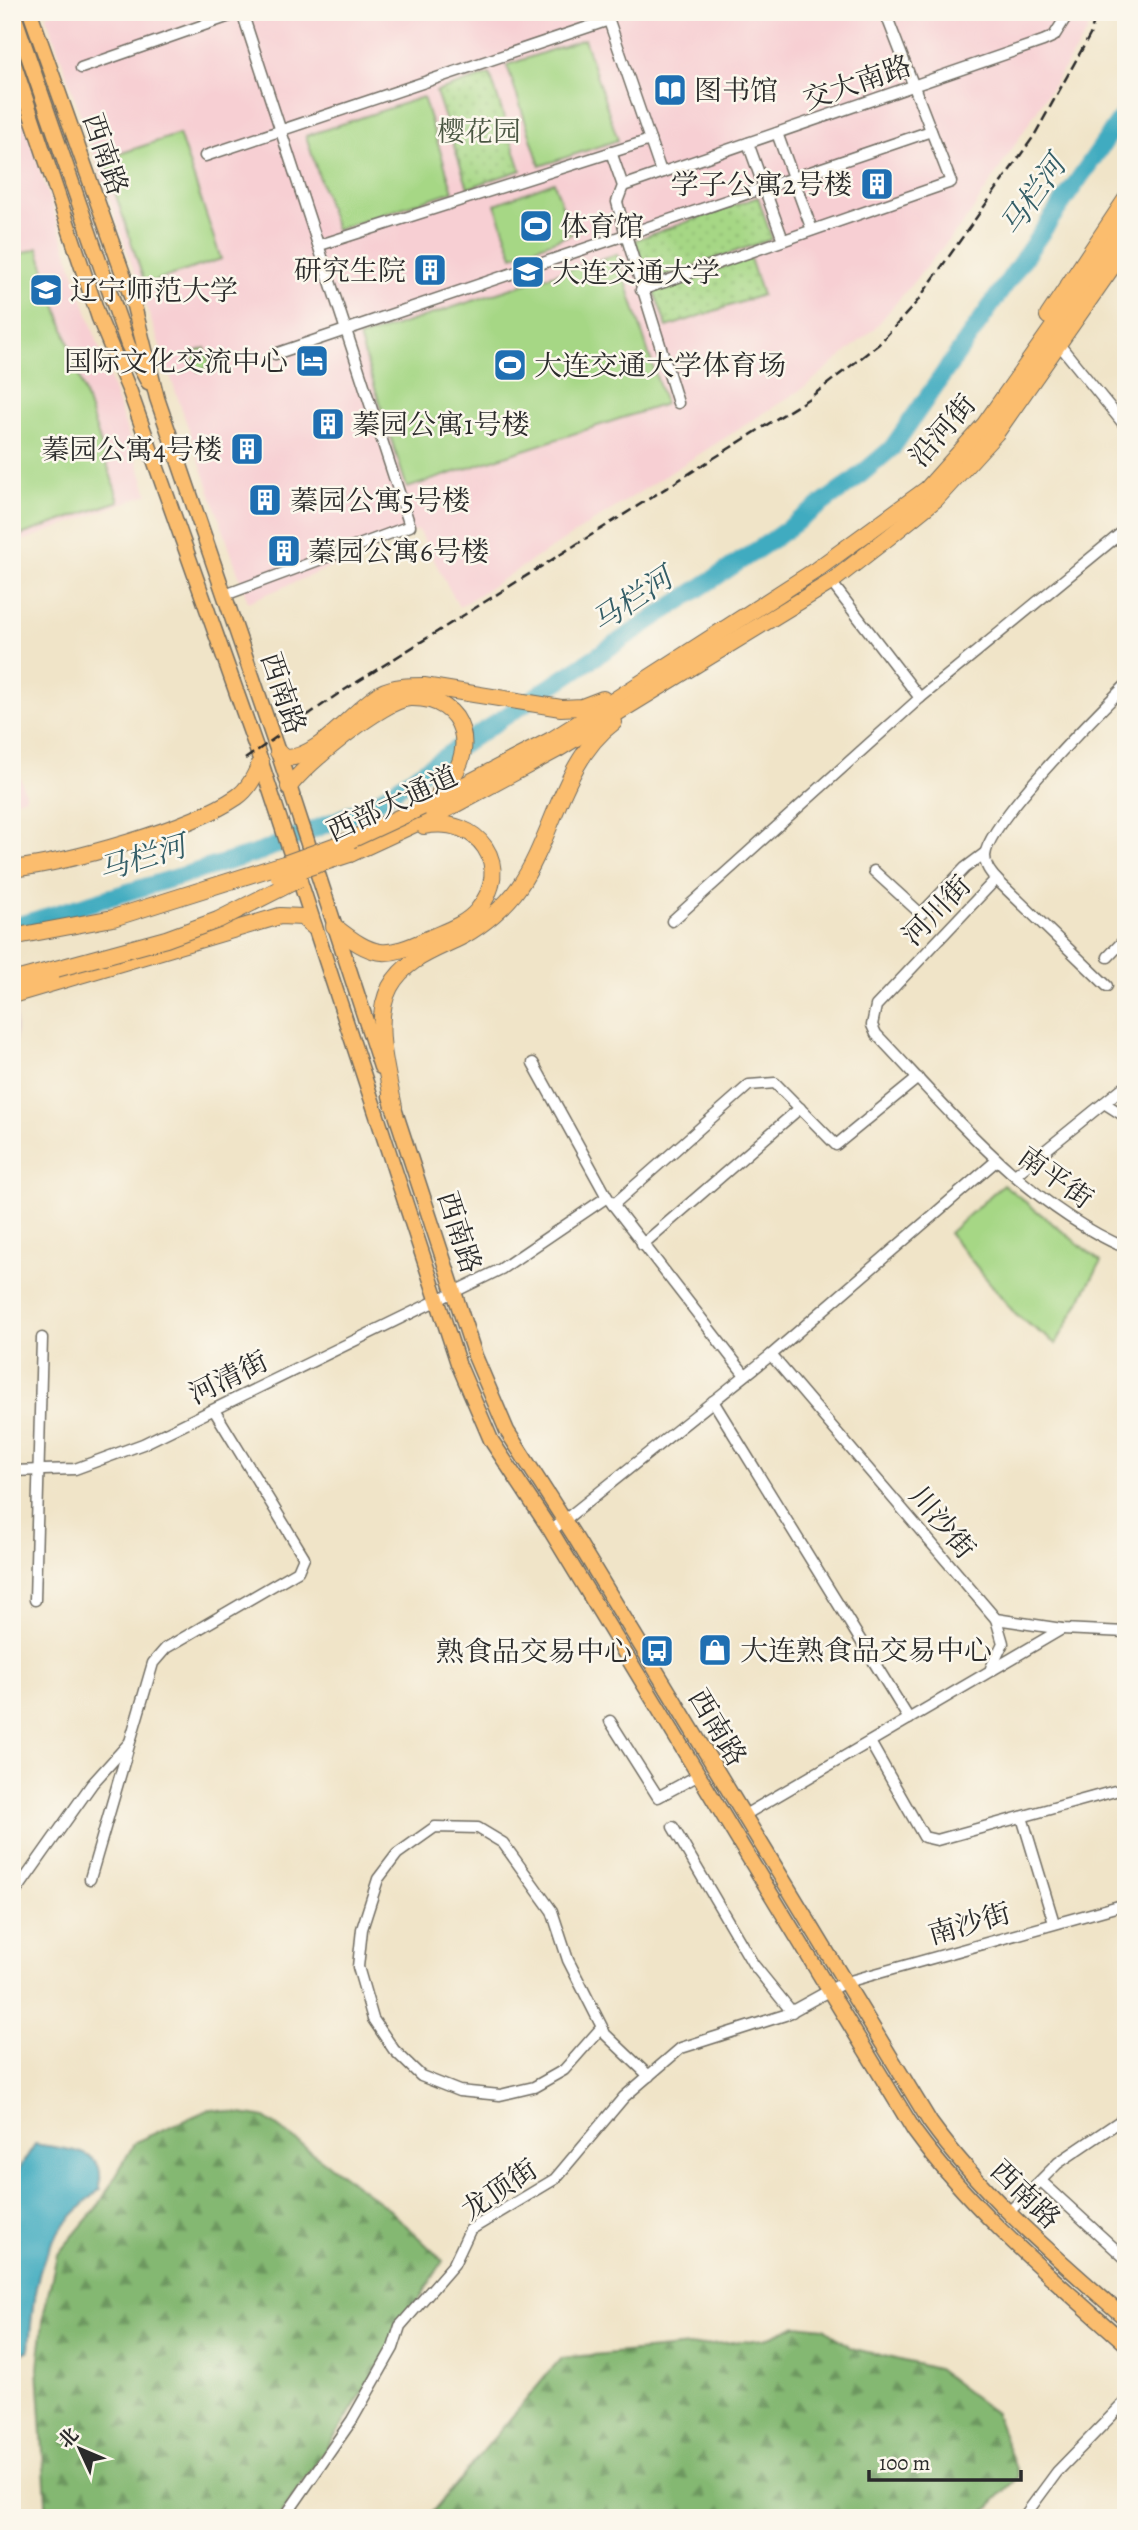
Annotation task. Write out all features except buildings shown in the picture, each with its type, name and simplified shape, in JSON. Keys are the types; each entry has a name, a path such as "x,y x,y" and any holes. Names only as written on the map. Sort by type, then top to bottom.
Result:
{"highway":[{"path":"926,489 1020,358 1126,199"},
{"name":"沿河街","path":"743,616 816,569 926,489 985,424 1126,223"},
{"name":"沿河街","path":"759,624 831,582 936,499 1006,418 1126,247"},
{"path":"1006,418 1126,261"},
{"name":"西部大通道","path":"12,937 113,918 271,869 353,839 422,807 553,739 743,616"},
{"name":"西部大通道","path":"12,948 116,928 350,855 558,749 759,624"},
{"path":"278,752 285,758 302,757 384,691 424,686 561,708 582,707 691,651"},
{"path":"394,1107 381,1023 384,1001 391,985 405,967 428,951 465,935 519,887 580,763 608,727 714,654"},
{"path":"290,790 305,767 385,706 410,698 435,701 446,708 463,733 465,749 463,761 453,780 422,807"},
{"path":"12,869 41,865 102,849 217,807 244,791 261,762"},
{"path":"334,926 356,944 378,953 395,953 462,923 477,911 493,875 492,859 471,834 441,822 394,834"},
{"path":"12,981 166,939 218,920 350,855"},
{"path":"12,995 280,916 302,917 314,927"}],"main road":[{"name":"西南路","path":"13,12 128,345"},
{"name":"西南路","path":"30,12 133,302 157,398 278,752 475,1356 507,1432 565,1520 843,1983 930,2122 962,2165 1008,2213 1126,2319"},
{"name":"西南路","path":"12,58 99,318 134,403 261,762 436,1300 458,1363 491,1440 551,1531 828,1993 912,2127 948,2177 1006,2236 1126,2344"},
{"path":"128,345 157,398"},
{"path":"128,345 134,403"}],"street":[{"path":"81,68 241,12 348,330 410,526 225,595"},
{"path":"641,290 951,182 885,12"},
{"name":"交大南路","path":"623,186 1043,41 1054,36 1069,12"},
{"path":"205,156 608,16 661,172"},
{"path":"275,355 931,131"},
{"path":"777,133 812,230"},
{"path":"320,245 650,140"},
{"path":"748,143 783,240"},
{"path":"611,152 623,186 617,202 625,235 678,403"},
{"path":"1062,348 1126,427"},
{"path":"672,921 920,698 1126,530"},
{"path":"831,582 920,698"},
{"name":"河川街","path":"996,1161 876,1034 872,1026 876,1006 996,879 986,867 985,853 1009,814 1052,760 1126,685"},
{"path":"874,871 921,914 965,868 985,853"},
{"path":"996,879 1107,986"},
{"path":"1108,957 1126,938"},
{"path":"533,1063 610,1201 745,1375"},
{"name":"河清街","path":"12,1471 75,1469 115,1456 501,1269 610,1201 749,1085 775,1083 836,1145 918,1078"},
{"path":"1015,1175 1126,1085"},
{"path":"1104,1103 1126,1117"},
{"path":"642,1245 800,1108"},
{"path":"551,1531 771,1355 996,1161"},
{"name":"南平街","path":"996,1161 1073,1219 1126,1248"},
{"path":"35,1600 42,1338"},
{"name":"川沙街","path":"771,1355 996,1619"},
{"path":"713,1401 909,1719"},
{"path":"90,1879 153,1664 166,1648 298,1571 304,1558 214,1410"},
{"path":"988,1672 1000,1656 1003,1643 996,1619 1062,1629 1126,1632"},
{"path":"743,1816 1062,1629"},
{"path":"610,1721 658,1797 697,1776"},
{"path":"12,1897 92,1784 131,1740"},
{"path":"870,1742 924,1837 937,1840 1126,1788"},
{"path":"1022,1817 1054,1923"},
{"path":"602,2027 564,2070 534,2087 500,2095 459,2091 421,2076 394,2050 373,2019 358,1967 362,1929 378,1879 397,1854 435,1826 478,1828 503,1843 552,1911 568,1960 602,2027 649,2076"},
{"path":"673,1827 753,1964 792,2012"},
{"name":"南沙街","path":"828,1993 843,1983 1126,1904"},
{"name":"龙顶街","path":"284,2518 352,2420 393,2348 400,2326 454,2264 470,2230 555,2179 624,2097 681,2048 792,2012 828,1993"},
{"path":"1008,2213 1080,2146 1126,2117"},
{"path":"1041,2180 1126,2259"},
{"path":"1023,2518 1058,2472 1126,2401"}],"shaded area":[{"name":"大连交通大学","path":"53,12 1092,12 1087,33 969,216 875,328 805,387 459,607 418,530 248,602 46,15"},
{"name":"辽宁师范大学","path":"12,86 148,494 12,545"},
{"path":"12,750 26,797 12,801"},
{"path":"17,1007 12,1196 12,1008"}],"green space":[{"path":"584,39 618,140 540,166 507,65"},
{"name":"樱花园","path":"490,74 521,170 468,188 436,92"},
{"path":"423,97 453,191 336,230 306,136"},
{"path":"179,134 221,259 145,284 104,159"},
{"name":"体育馆","path":"554,182 572,234 513,256 495,204"},
{"path":"758,197 772,239 649,281 635,240"},
{"path":"38,248 119,501 12,538 12,257"},
{"name":"大连交通大学体育场","path":"617,254 665,404 407,488 359,338"},
{"path":"750,258 762,295 667,327 654,291"},
{"path":"205,348 211,366 198,371 192,353"},
{"path":"1003,1184 1101,1262 1056,1344 1016,1315 949,1233"},
{"path":"210,2109 265,2118 389,2209 443,2261 341,2427 278,2518 47,2518 38,2368 44,2312 57,2255 99,2205 135,2142"},
{"path":"797,2325 824,2328 851,2348 937,2369 995,2413 1019,2477 978,2518 427,2518 561,2358 765,2339"}],"water":[{"path":"35,2144 66,2149 95,2161 99,2167 100,2189 67,2221 50,2246 36,2289 29,2350 21,2354 12,2348 13,2178"}],"waterway":[{"name":"马栏河","path":"12,927 260,852 370,806 772,540 852,482 892,448 1126,111"}],"railway":[{"path":"245,759 338,694 808,399 879,344 916,303 1034,136 1090,35 1097,12"}],"place":[{"name":"图书馆","path":"670,90"},
{"name":"学子公寓2号楼","path":"877,184"},
{"name":"体育馆","path":"536,226"},
{"name":"研究生院","path":"430,270"},
{"name":"大连交通大学","path":"528,272"},
{"name":"辽宁师范大学","path":"46,290"},
{"name":"国际文化交流中心","path":"312,361"},
{"name":"大连交通大学体育场","path":"510,365"},
{"name":"蓁园公寓1号楼","path":"328,424"},
{"name":"蓁园公寓4号楼","path":"247,449"},
{"name":"蓁园公寓5号楼","path":"265,500"},
{"name":"蓁园公寓6号楼","path":"284,551"},
{"name":"大连熟食品交易中心","path":"715,1650"},
{"name":"熟食品交易中心","path":"657,1651"}]}
